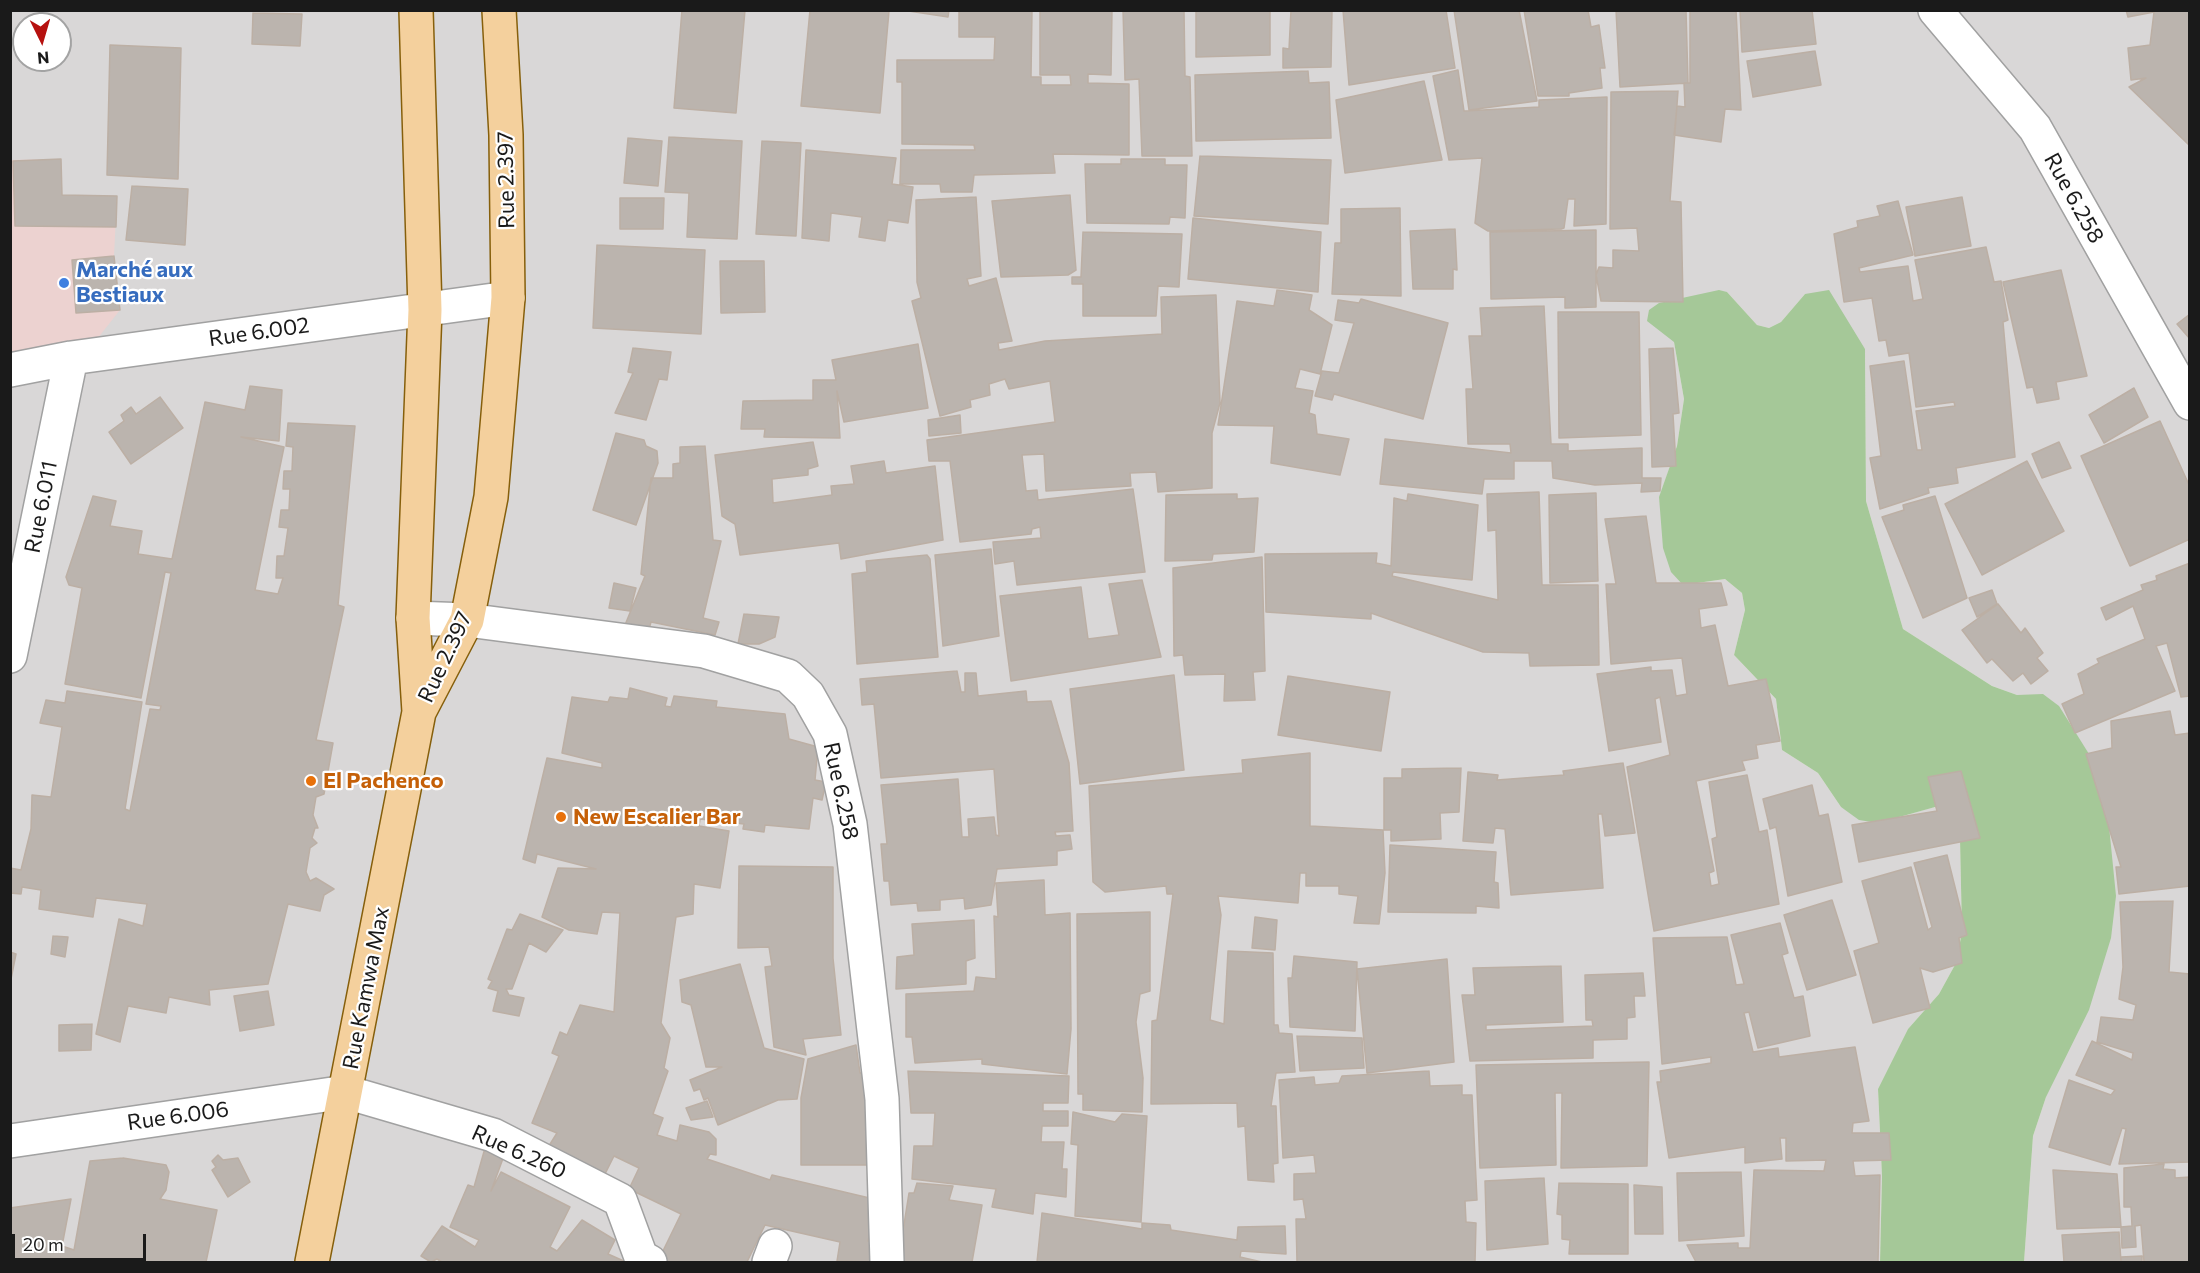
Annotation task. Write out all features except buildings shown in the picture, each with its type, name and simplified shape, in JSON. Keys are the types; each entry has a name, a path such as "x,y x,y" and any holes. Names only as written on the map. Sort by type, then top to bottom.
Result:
{"main road":[{"name":"Rue 2.397","path":"416,10 425,310 413,618 419,712"},
{"name":"Rue 2.397","path":"419,712 468,620 491,497 508,298 506,135 499,10"},
{"name":"Rue Kamwa Max","path":"312,1263 419,712"}],"street":[{"name":"Rue 6.258","path":"1935,10 2035,128 2190,403"},
{"name":"Rue 6.002","path":"10,370 71,358 508,298"},
{"name":"Rue 6.011","path":"10,656 71,358"},
{"name":"Rue 6.258","path":"413,618 468,620 704,651 788,676 808,695 830,734 850,824 882,1099 887,1263"},
{"name":"Rue 6.006","path":"10,1141 346,1092"},
{"name":"Rue 6.260","path":"346,1092 493,1135 620,1200 640,1257 650,1263"}],"shaded area":[{"path":"10,11 2189,11 2189,1262 2024,1262 2033,1136 2046,1097 2043,695 2017,695 1992,686 1903,629 1866,501 1865,349 1805,294 1781,322 1769,328 1757,325 1727,292 1674,342 1684,399 1677,446 1659,498 1684,585 1725,579 1742,593 1745,610 1734,655 1776,699 1782,750 1818,773 1841,807 1878,823 1934,807 1948,816 1960,839 1962,932 1956,963 1939,994 1908,1029 1878,1089 1882,1176 1880,1262 11,1262"},
{"name":"Marché aux Bestiaux","path":"61,159 62,195 117,196 114,256 120,310 71,372 10,384 10,160"}],"green space":[{"path":"1719,290 1727,292 1757,325 1769,328 1781,322 1805,294 1829,290 1865,349 1866,501 1903,629 1992,686 2017,695 2043,694 2059,706 2089,754 2109,826 2116,896 2111,938 2089,1010 2046,1097 2033,1136 2024,1262 1880,1262 1882,1176 1878,1089 1908,1029 1939,994 1956,963 1962,932 1960,839 1948,816 1935,807 1878,823 1859,820 1841,807 1818,773 1782,750 1776,699 1734,655 1745,610 1742,593 1725,579 1683,585 1671,572 1663,548 1659,497 1677,446 1684,399 1674,342 1647,321 1649,310 1659,303"}],"place":[{"name":"Marché aux Bestiaux","path":"64,283"},
{"name":"El Pachenco","path":"311,781"},
{"name":"New Escalier Bar","path":"561,817"}]}
